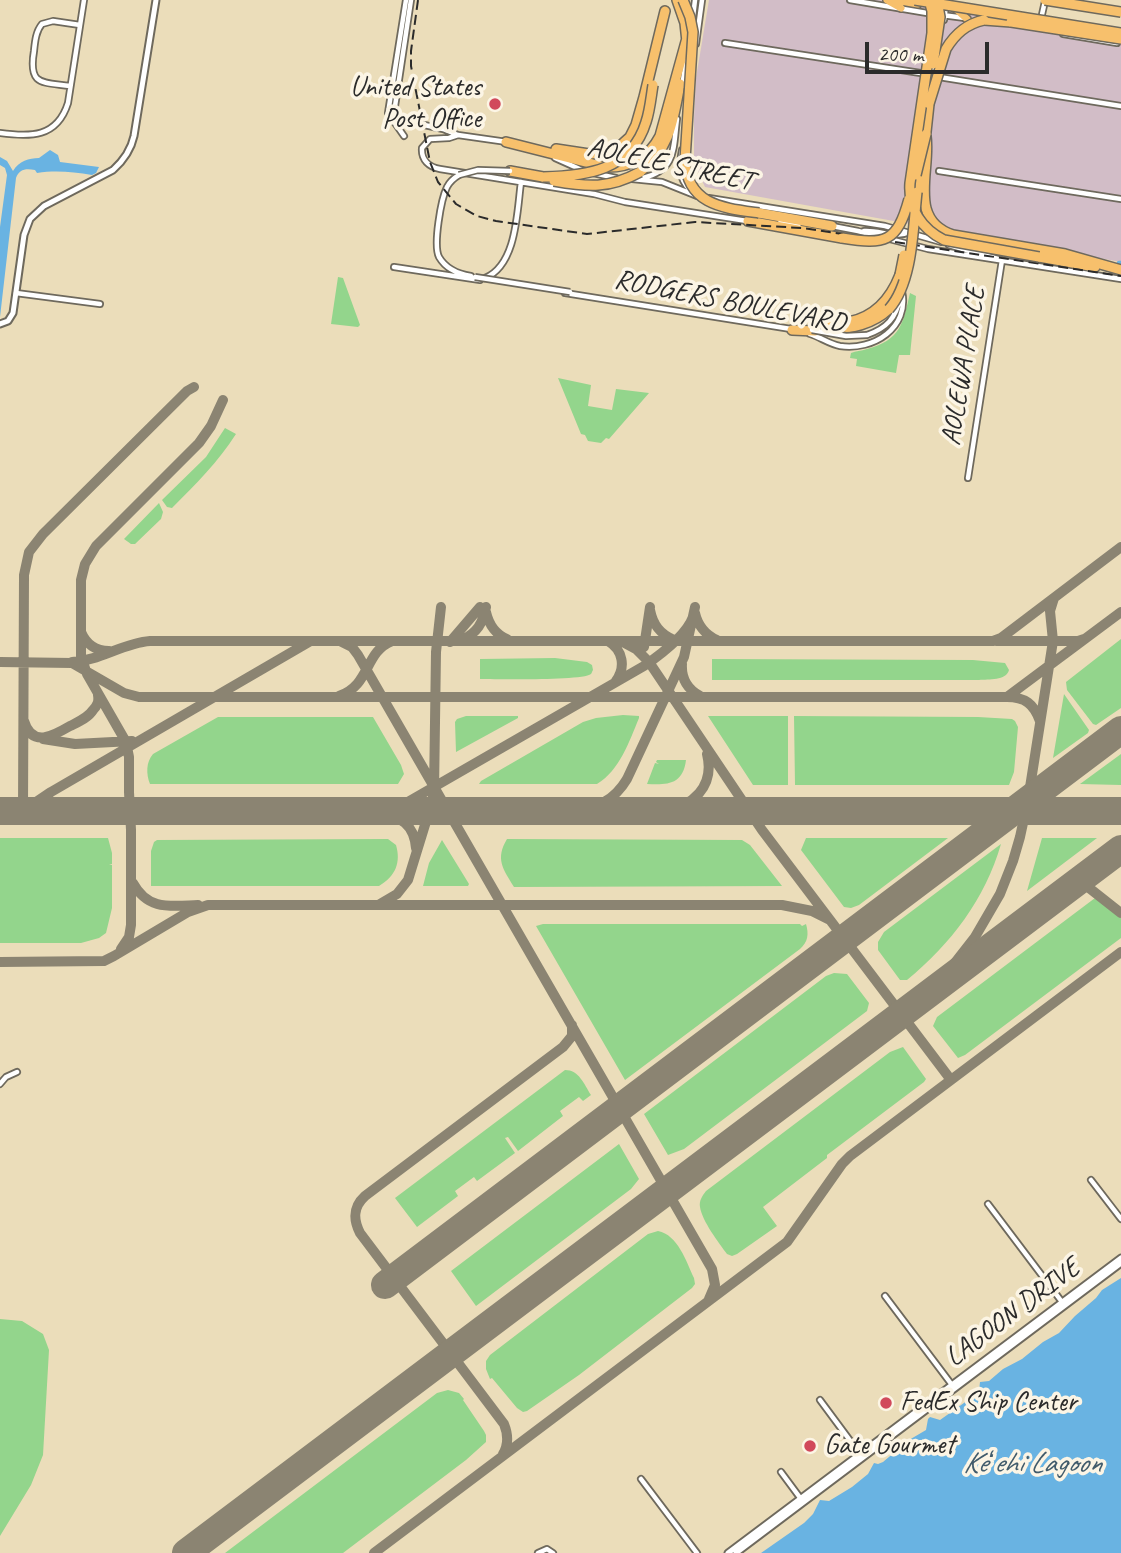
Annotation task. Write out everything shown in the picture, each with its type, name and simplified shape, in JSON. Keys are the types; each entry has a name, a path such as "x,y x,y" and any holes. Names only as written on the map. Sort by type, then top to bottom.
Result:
{"highway":[{"path":"543,177 595,172 622,158 635,144 648,115 666,0"},
{"path":"510,171 582,186 602,186 628,178 647,166 661,150 671,130 687,38 680,0"},
{"path":"680,0 690,17 693,32 685,160 688,179 696,192 707,201 725,208 832,226"},
{"path":"929,0 932,33 909,183 914,209 924,226 944,240 1040,253"},
{"path":"792,330 847,328 867,324 895,303 905,282 940,17 937,0"},
{"path":"1045,0 1121,10"},
{"path":"905,2 1121,38"},
{"path":"506,142 596,154 611,151 625,142 634,130 639,115 665,11"},
{"path":"929,104 946,49 959,31 977,21 998,20 1121,38"},
{"path":"506,142 605,167 633,163 652,149 660,135 687,38"},
{"path":"926,134 928,149 924,202 930,219 937,227 953,235 1121,270"},
{"path":"748,221 868,242 888,237 900,227 904,218 926,134"},
{"path":"812,330 821,325 850,322 864,317 888,298 900,275 917,191"}],"main road":[{"path":"887,0 1045,22 1121,38"},
{"path":"1071,0 1121,10"},
{"path":"956,9 967,19"},
{"path":"1045,22 1059,34"}],"street":[{"path":"0,133 29,136 40,134 60,120 66,109 71,86 84,0"},
{"path":"0,324 13,315 24,230 30,219 44,206 113,170 129,150 134,136 156,0"},
{"path":"406,0 407,11"},
{"path":"404,136 388,113 393,99 411,0"},
{"path":"636,179 661,171 670,159 695,0"},
{"path":"696,195 683,181 679,166 702,0"},
{"path":"850,0 905,2"},
{"path":"1038,30 1045,22 1045,0"},
{"path":"946,8 967,19 1059,34 1121,38"},
{"name":"RODGERS BOULEVARD","path":"394,267 792,330 817,336 840,346 870,343 884,337 897,325 903,308 902,290 932,75 946,8"},
{"path":"71,86 40,81 33,74 31,65 40,25 50,21 80,25"},
{"path":"724,43 1121,106"},
{"name":"AOLELE STREET","path":"393,99 394,116 398,121 458,135 506,142 549,155 597,175 662,182 696,195 885,226 1002,260 1121,279"},
{"name":"AOLELE STREET","path":"458,135 430,139 422,148 424,159 434,168 594,194 625,202 748,221 832,226 928,250 1002,260"},
{"path":"510,171 469,171 459,175 448,186 443,199 437,250 440,259 455,272 846,336 867,335 883,328 893,318 902,290"},
{"path":"939,171 1121,199"},
{"path":"481,280 491,276 508,255 521,182"},
{"path":"885,226 900,219 904,207 917,191"},
{"path":"703,215 715,211 722,200"},
{"path":"858,231 874,230 900,236 910,232"},
{"path":"906,265 917,253 928,250"},
{"name":"AOLEWA PLACE","path":"968,478 1002,260"},
{"path":"16,293 100,303"},
{"path":"0,1084 6,1077 17,1072"},
{"path":"1091,1180 1121,1219"},
{"path":"988,1204 1063,1304"},
{"name":"LAGOON DRIVE","path":"729,1553 862,1456 1121,1258"},
{"name":"LAGOON DRIVE","path":"1063,1304 1121,1263"},
{"path":"885,1296 953,1387"},
{"path":"820,1400 862,1456"},
{"path":"781,1472 802,1500"},
{"path":"641,1479 697,1553"},
{"name":"LAGOON DRIVE","path":"736,1553 802,1500"},
{"path":"538,1553 547,1549 553,1553"}],"shaded area":[{"path":"709,0 880,0 1121,39 1121,262 705,187 694,163 694,118 696,78"}],"green space":[{"path":"338,277 343,278 360,325 358,327 331,324"},
{"path":"910,293 916,296 910,355 899,355 896,373 856,366 857,359 850,358 851,353 887,341 899,329"},
{"path":"558,378 591,385 588,406 612,410 616,389 649,393 609,439 606,438 601,443 588,441 585,435 581,434"},
{"path":"225,428 236,434 229,444 181,499 172,508 167,507 162,500 206,457"},
{"path":"159,503 163,512 161,519 135,544 124,539"},
{"path":"1121,639 1121,708 1096,725 1067,690 1066,682"},
{"path":"555,658 587,662 592,665 593,670 591,674 572,678 480,679 480,659"},
{"path":"712,659 973,660 1005,663 1009,670 1001,678 979,680 712,680"},
{"path":"1064,694 1089,730 1053,758"},
{"path":"623,715 639,718 618,763 597,784 479,784 583,722"},
{"path":"466,716 518,718 456,752 455,722"},
{"path":"708,716 788,716 788,785 753,785"},
{"path":"794,716 1012,719 1018,727 1014,772 1009,785 795,785"},
{"path":"218,717 373,717 404,774 398,784 150,784 147,768 153,754"},
{"path":"1121,754 1121,785 1080,784"},
{"path":"657,760 686,760 678,779 661,784 647,784 655,763 659,764"},
{"path":"0,838 108,838 112,853 112,864 109,864 112,865 112,908 106,933 81,943 0,943"},
{"path":"806,838 948,838 859,905 851,908 844,907 801,850"},
{"path":"1042,838 1097,838 1027,891"},
{"path":"388,839 396,845 397,863 390,878 379,886 151,886 151,851 157,840"},
{"path":"507,839 742,840 750,845 782,886 514,887 501,858"},
{"path":"442,840 468,886 423,886 429,863"},
{"path":"1001,844 976,902 952,936 907,980 900,980 878,950 878,942 884,932"},
{"path":"1095,898 1121,918 1121,938 958,1058 933,1026 937,1017"},
{"path":"806,924 808,934 800,949 625,1080 536,926"},
{"path":"834,973 847,974 869,1003 867,1011 684,1149 668,1155 644,1114 826,976"},
{"path":"903,1047 926,1079 924,1082 763,1207 777,1226 737,1254 727,1254 701,1213 700,1203 706,1191 890,1052"},
{"path":"565,1070 578,1075 591,1095 583,1101 579,1097 560,1111 563,1116 518,1151 508,1137 505,1138 515,1153 477,1181 474,1177 455,1191 458,1196 417,1227 395,1198"},
{"path":"619,1144 639,1179 631,1189 476,1306 451,1271"},
{"path":"658,1231 665,1233 676,1243 694,1278 695,1284 692,1288 579,1375 527,1411 523,1412 517,1408 492,1378 490,1379 486,1361 490,1355 648,1234"},
{"path":"0,1319 22,1321 43,1334 49,1350 43,1455 31,1485 0,1536"},
{"path":"448,1390 459,1393 464,1399 484,1431 486,1442 343,1553 225,1553 437,1393"}],"water":[{"path":"50,150 58,155 60,162 99,167 92,175 37,173 29,169 17,175 0,317 0,227 7,175 5,168 0,165 0,157 7,161 13,171 21,162 39,158"},
{"name":"Keʻehi Lagoon","path":"1121,1278 1121,1553 761,1553 804,1523 813,1514 820,1500 829,1501 852,1487 868,1474 874,1463 883,1462 909,1440 926,1430 930,1417 940,1420 978,1393 980,1382 989,1381 1059,1333 1102,1290"}],"taxiway":[{"path":"23,811 24,575 29,552 43,534 194,387"},
{"path":"121,949 129,937 131,925 129,757 126,742 87,674 81,656 81,580 85,564 96,546 199,443 211,426 223,400"},
{"path":"72,662 92,659 130,645 150,641 993,641 1001,638 1121,547"},
{"path":"910,1007 950,969 975,937 1000,894 1013,861 1028,800 1053,641 1050,611 1054,598"},
{"path":"380,904 397,894 408,880 432,802 436,652 441,607"},
{"path":"450,642 480,607"},
{"path":"462,640 478,627 486,607"},
{"path":"644,647 650,607"},
{"path":"571,811 604,803 627,779 684,657 695,607"},
{"path":"650,610 658,628 674,640"},
{"path":"486,612 493,628 507,639"},
{"path":"0,662 72,663 124,693 139,697 1007,697 1121,612"},
{"path":"695,613 703,630 717,640"},
{"path":"373,811 391,809 406,803 644,666 679,638 693,617"},
{"path":"81,632 92,646 109,651"},
{"path":"996,641 1084,639"},
{"path":"340,641 352,647 358,655 712,1269 715,1285 709,1299"},
{"path":"339,696 357,684 376,653 392,641"},
{"path":"608,641 620,654 622,665 616,681"},
{"path":"23,811 51,792 309,642"},
{"path":"623,642 636,649 649,662 762,830 951,1080"},
{"path":"682,664 686,683 700,696"},
{"path":"24,721 32,735 50,736 88,715 97,705 98,695"},
{"path":"1007,697 1019,698 1028,703 1040,721"},
{"path":"43,739 75,744 132,741"},
{"path":"663,811 684,805 699,793 708,776 707,754"},
{"path":"379,812 394,816 405,823 412,833 416,848"},
{"path":"1079,880 1121,913"},
{"path":"133,883 139,892 153,903 170,906 198,905"},
{"path":"0,962 104,961 188,912 208,905 782,905 812,911 830,920"},
{"path":"374,1553 787,1242 850,1156 1121,952"},
{"path":"503,1454 507,1439 504,1424 360,1233 355,1213 365,1196 563,1047 572,1036 572,1025"}],"runway":[{"path":"385,1285 1121,730"},
{"path":"0,811 1121,811"},
{"path":"186,1553 1121,849"}],"railway":[{"path":"418,0 411,66 430,162 438,182 456,204 477,216 587,234 695,222 802,228 1121,276"}],"place":[{"name":"United States Post Office","path":"495,104"},
{"name":"FedEx Ship Center","path":"886,1403"},
{"name":"Gate Gourmet","path":"810,1446"}]}
